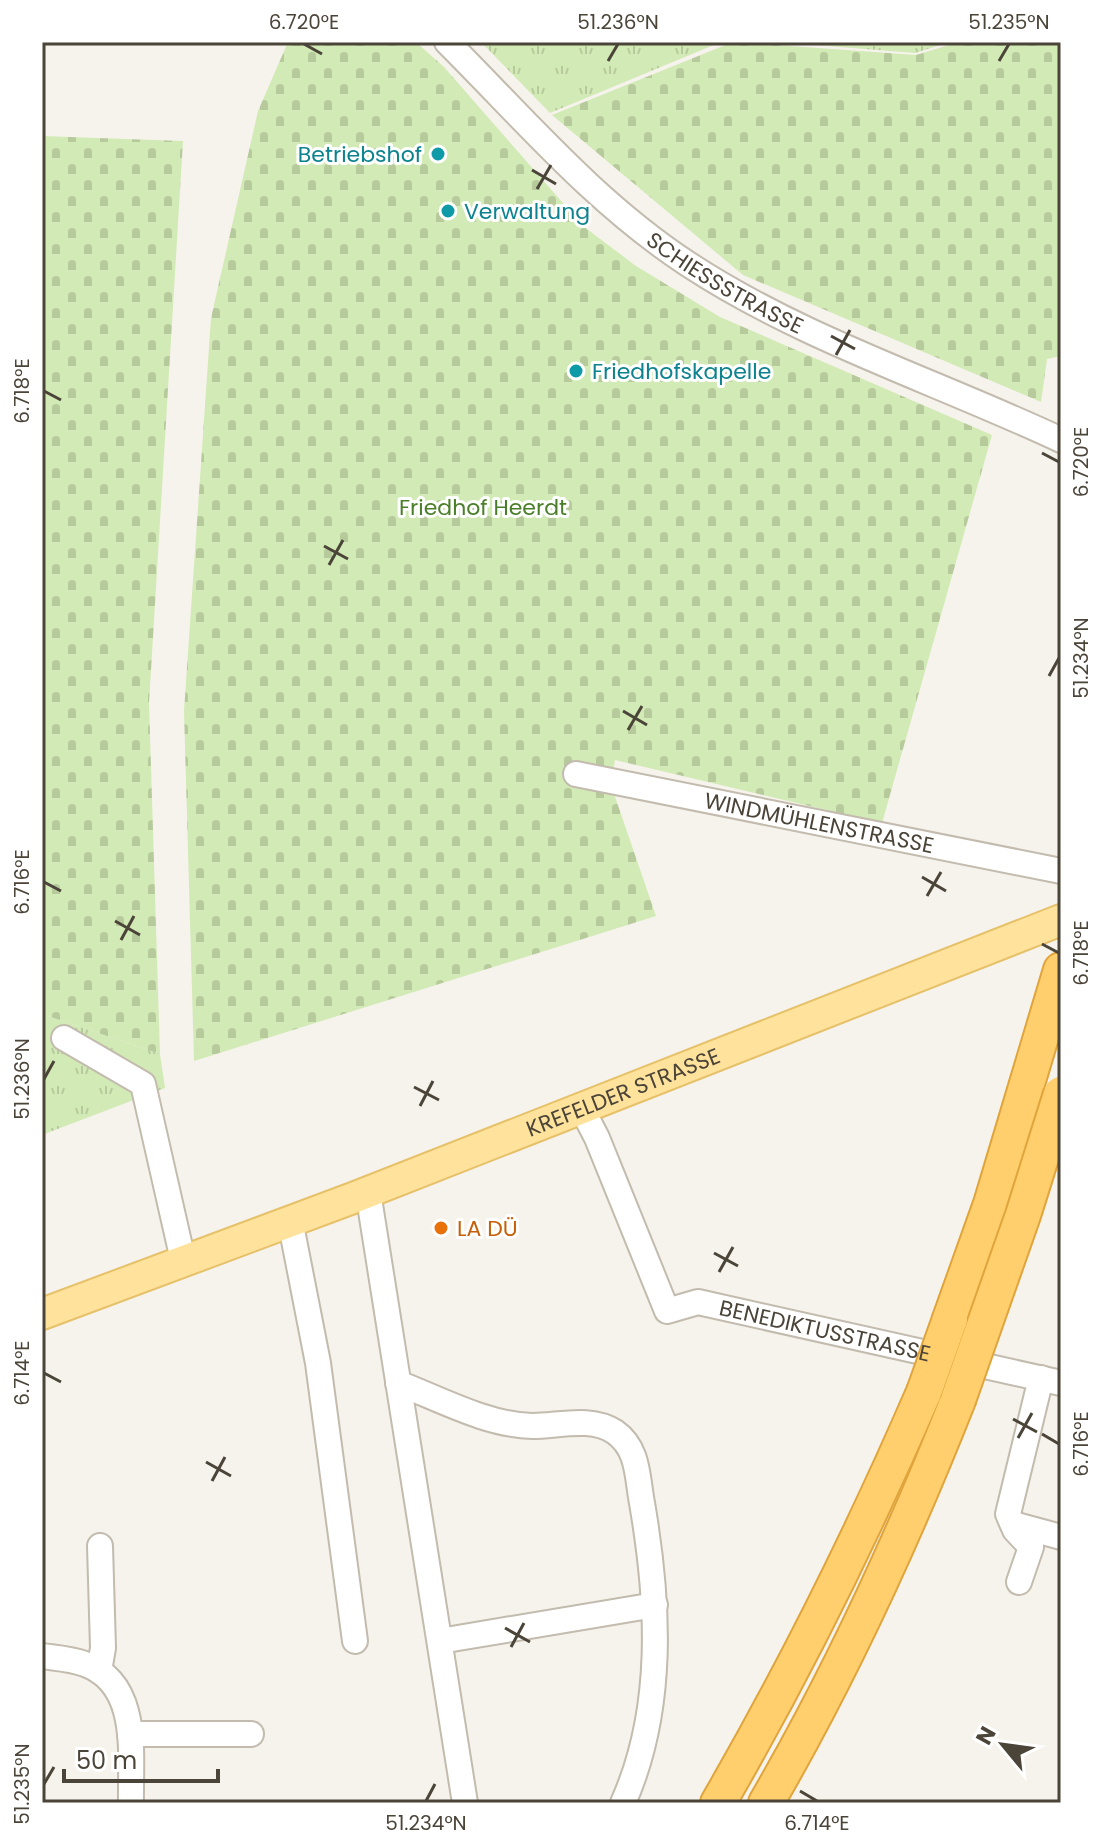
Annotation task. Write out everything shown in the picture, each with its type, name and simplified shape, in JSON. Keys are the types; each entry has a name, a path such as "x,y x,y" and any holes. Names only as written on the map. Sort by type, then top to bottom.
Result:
{"highway":[{"path":"718,1803 815,1626 875,1505 924,1392 991,1204 1061,970"},
{"path":"766,1803 859,1630 911,1518 958,1400 1023,1215 1061,1094"}],"main road":[{"name":"KREFELDER STRASSE","path":"42,1314 368,1192 1061,920"}],"street":[{"name":"SCHIESSSTRASSE","path":"447,42 585,184 689,264 778,314 1061,440"},
{"name":"WINDMÜHLENSTRASSE","path":"576,774 1061,871"},
{"path":"64,1038 143,1084 183,1260"},
{"name":"BENEDIKTUSSTRASSE","path":"581,1107 667,1311 698,1302 1051,1380"},
{"path":"954,1359 1029,1133"},
{"path":"368,1192 465,1803"},
{"path":"290,1220 318,1363 355,1641"},
{"path":"1019,1582 1031,1547 1008,1514 1051,1380"},
{"path":"398,1383 497,1420 530,1426 600,1424 617,1433 633,1449 652,1561 657,1642 636,1774 623,1803"},
{"path":"1013,1524 1061,1537"},
{"path":"99,1671 103,1648 100,1546"},
{"path":"440,1641 655,1605"},
{"path":"42,1656 77,1661 99,1671 124,1702 130,1734 131,1803"},
{"path":"130,1734 251,1734"}],"green space":[{"name":"Friedhof Heerdt","path":"288,42 416,42 444,67 583,226 636,266 720,317 992,435 882,823 615,760 611,785 656,916 194,1061 184,711 211,318 258,111"},
{"path":"481,42 721,42 550,113"},
{"path":"733,42 916,55 959,42 1061,42 1061,356 1047,359 1041,402 743,275 552,115"},
{"path":"777,42 950,42 915,53"},
{"path":"42,136 183,141 149,703 160,1054 42,1014"},
{"path":"42,1014 160,1054 165,1088 42,1135"}],"place":[{"name":"Betriebshof","path":"438,154"},
{"name":"Verwaltung","path":"448,211"},
{"name":"Friedhofskapelle","path":"576,371"},
{"name":"LA DÜ","path":"441,1228"}]}
